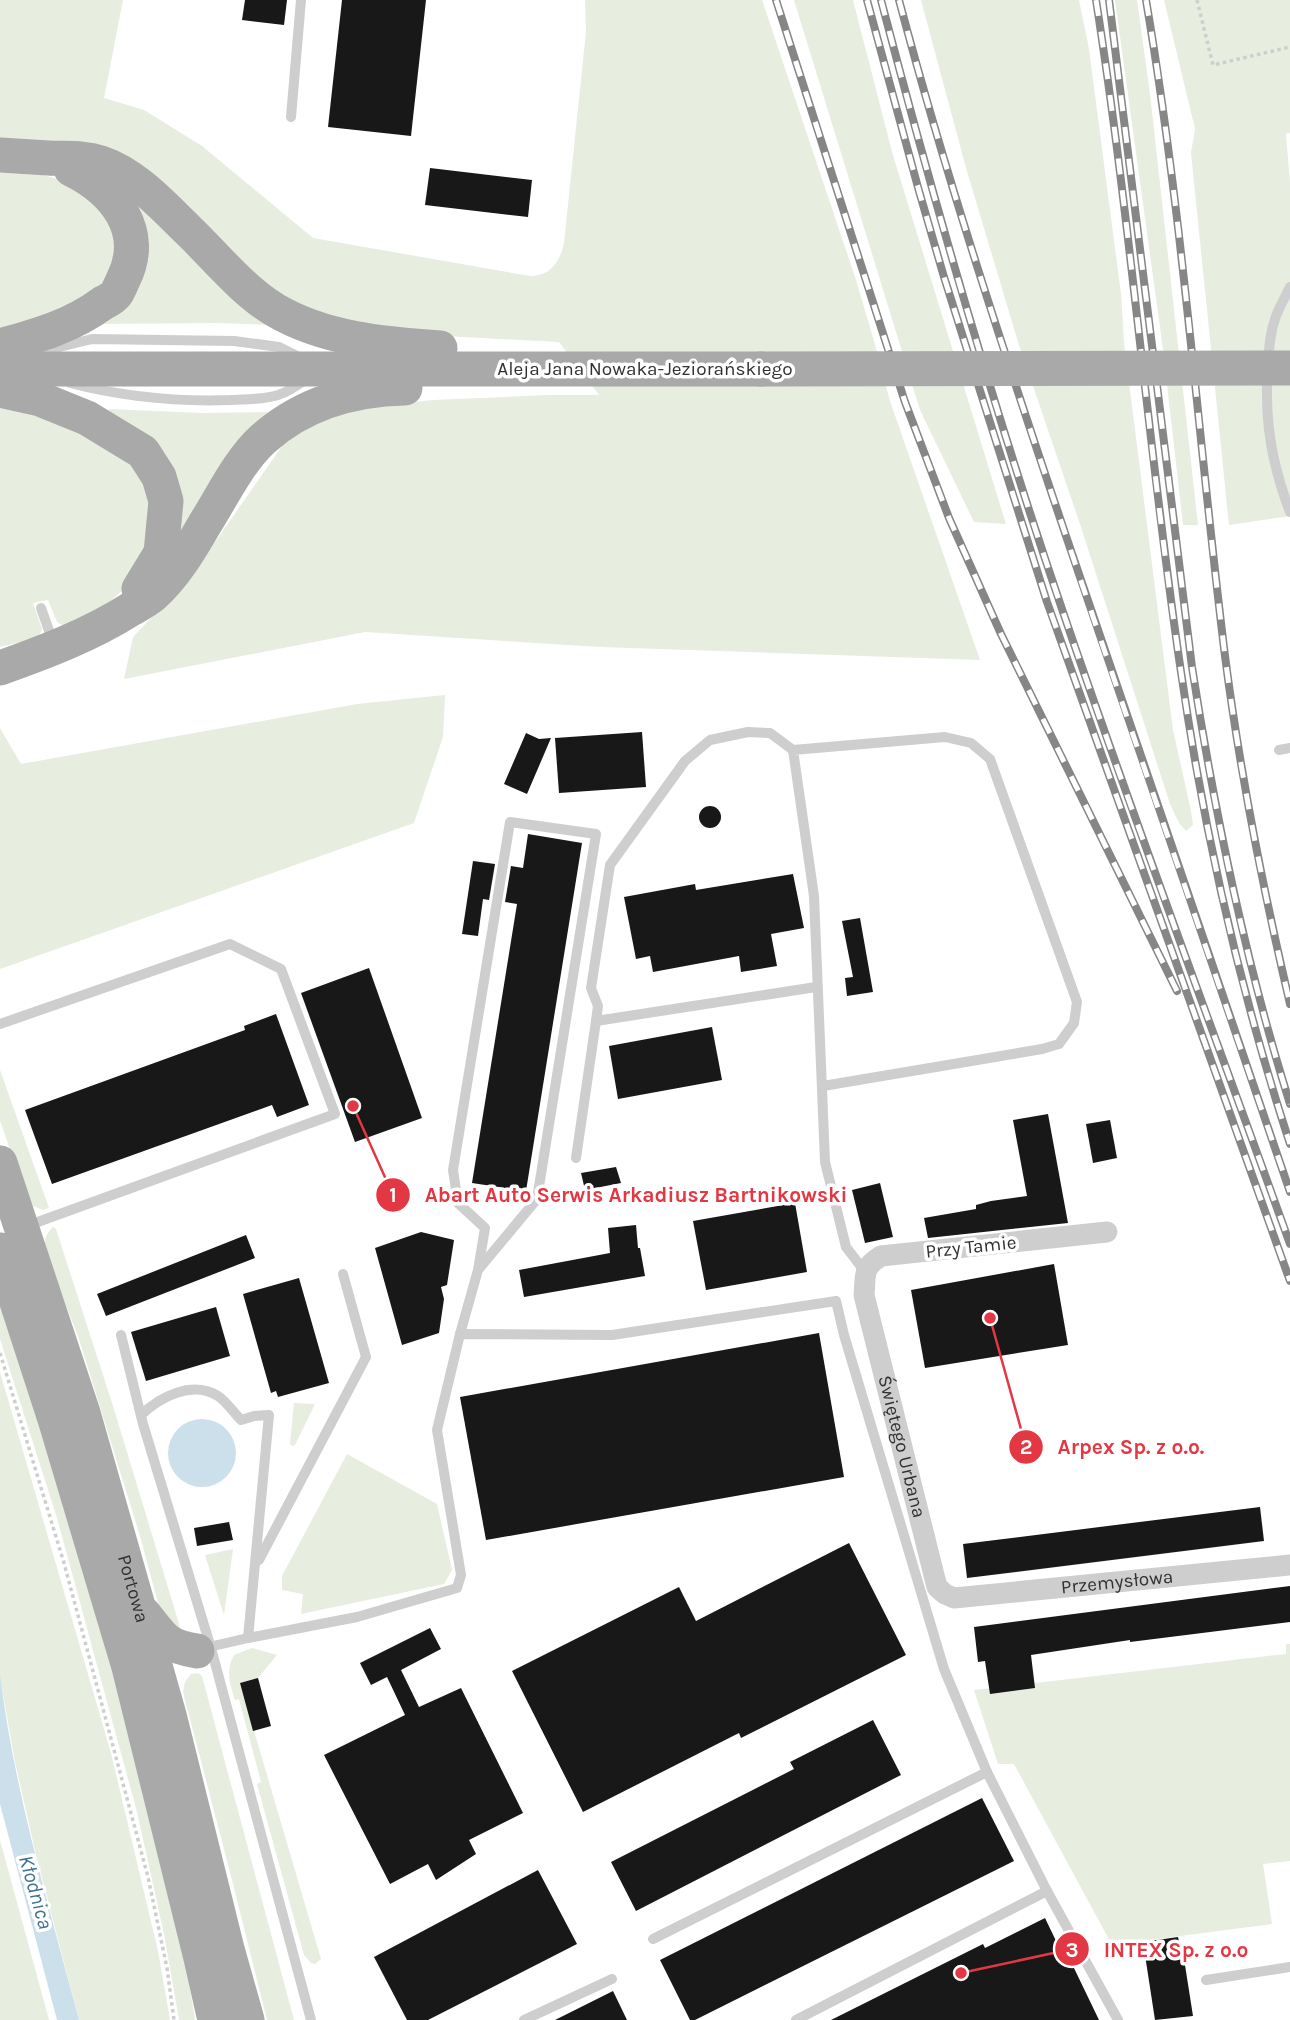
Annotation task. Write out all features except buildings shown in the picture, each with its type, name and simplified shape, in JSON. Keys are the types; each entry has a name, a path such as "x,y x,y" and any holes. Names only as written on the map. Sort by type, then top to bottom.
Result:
{"main road":[{"path":"0,155 77,158 101,163 125,176 149,193 244,285 274,309 307,326 343,336 406,346 502,353 571,368"},
{"path":"49,158 82,174 115,201 129,229 132,250 130,268 116,295 76,321 34,337 4,368 40,399 87,418 143,452 159,477 166,501 161,554 122,615"},
{"name":"Aleja Jana Nowaka-Jeziorańskiego","path":"4,368 1290,369"},
{"path":"0,668 90,633 152,596 181,564 240,467 262,440 292,418 341,396 366,391 496,385 571,368"},
{"name":"Portowa","path":"0,1163 11,1239 55,1419 129,1667 215,2020"},
{"name":"Portowa","path":"11,1239 83,1413 169,1715 247,2020"},
{"path":"138,1605 164,1639 177,1648 204,1649"},
{"path":"169,1715 171,1675 183,1660 204,1649"}],"street":[{"name":"Przy Tamie","path":"866,1273 870,1264 881,1256 1107,1233"},
{"name":"Świętego Urbana","path":"866,1273 864,1295 937,1587 945,1594"},
{"name":"Przemysłowa","path":"945,1594 954,1598 1290,1565"}],"lane":[{"path":"291,117 301,0"},
{"path":"1290,287 1276,317 1270,342 1266,394 1271,447 1279,483 1290,512"},
{"path":"41,608 55,648"},
{"path":"576,1158 598,1006 591,988 610,865 685,761 710,740 748,732 769,733 793,750 945,737 971,743 990,758 1077,1002 1074,1023 1059,1044 823,1086"},
{"path":"793,750 814,896 825,1162 846,1247 866,1273"},
{"path":"204,1649 357,1617 457,1588 461,1575 437,1430 478,1270 485,1227 458,1203 453,1170 510,822 596,834 537,1199 478,1270"},
{"path":"0,1024 230,944 281,969 335,1114 11,1239"},
{"path":"596,1021 816,987"},
{"path":"256,1566 366,1357 343,1274"},
{"path":"460,1334 612,1335 836,1301 944,1669 987,1772 1047,1891 1118,2020"},
{"path":"121,1335 204,1649 311,2020"},
{"path":"141,1415 153,1404 174,1393 197,1389 218,1396 241,1420 269,1415 248,1638"},
{"path":"653,1939 987,1772"},
{"path":"796,2020 1047,1891"},
{"path":"1206,1980 1290,1967"},
{"path":"524,2020 612,1979"}],"path":[{"path":"1197,0 1213,65 1290,47"},
{"path":"0,1353 64,1563 148,1877 167,1968 174,2020"}],"shaded area":[{"path":"0,0 123,0 104,98 144,110 202,146 313,238 530,276 549,270 560,256 564,243 586,32 585,0 762,0 856,280 890,401 980,660 600,647 365,632 124,679 133,637 192,575 287,439 331,415 358,407 434,400 599,395 559,342 405,334 306,312 261,281 158,180 0,141"},
{"path":"794,0 853,0 892,152 1006,524 974,522 920,410"},
{"path":"921,0 1079,0 1089,49 1121,294 1124,343 1173,730 1193,825 1186,831 1170,804 1018,342 966,168"},
{"path":"1115,0 1137,0 1198,525 1183,525 1163,349"},
{"path":"1164,0 1290,0 1290,133 1286,134 1290,183 1290,516 1229,525 1191,153 1195,129"},
{"path":"0,167 17,168 54,178 89,195 108,209 117,253 106,283 91,296 0,333"},
{"path":"124,191 277,325 99,324 127,302"},
{"path":"0,403 108,441 146,480 155,530 132,582 84,624 67,628 57,622 48,600 33,603 42,629 38,638 0,647"},
{"path":"109,409 202,413 277,412 180,549 108,414"},
{"path":"445,695 443,737 414,823 0,969 0,728 21,764 357,704"},
{"path":"0,1070 49,1208 43,1210 28,1204 0,1120"},
{"path":"53,1227 56,1229 113,1406 183,1637 161,1614 140,1536 79,1339 46,1254 45,1239"},
{"path":"0,1286 112,1656 181,1931 195,2020 179,2020 164,1934 137,1812 57,1518 0,1339"},
{"path":"0,1372 111,1753 158,1951 170,2020 79,2020 36,1855 15,1762 0,1677"},
{"path":"294,1403 314,1406 295,1445 292,1446 290,1444"},
{"path":"347,1454 437,1504 452,1570 444,1584 301,1614 303,1594 282,1590 282,1576"},
{"path":"233,1549 224,1615 205,1555"},
{"path":"1286,1644 1290,1644 1290,1861 1263,1864 1272,1924 1112,1945 1014,1764 998,1764 974,1690 1286,1654"},
{"path":"252,1648 277,1655 258,1678 240,1683 321,1959 315,1964 304,1955 257,1784 261,1782 239,1699 235,1700 230,1683 229,1672 234,1655"},
{"path":"198,1673 202,1676 294,2020 267,2020 183,1692 185,1682 191,1674"},
{"path":"0,1840 49,2020 0,2020"}],"water":[{"path":"202,1419 215,1422 226,1429 233,1440 236,1453 233,1466 226,1477 215,1484 202,1487 189,1484 178,1477 171,1466 168,1453 171,1440 178,1429 189,1422"},
{"name":"Kłodnica","path":"0,1674 23,1804 79,2020 57,2020 0,1804"}],"railway":[{"path":"776,0 905,402 949,518 1001,634 1177,991"},
{"path":"867,0 944,277 1047,602 1290,1281"},
{"path":"881,0 966,308 1013,460 1118,770 1290,1244"},
{"path":"899,0 999,336 1290,1192"},
{"path":"1096,0 1119,168 1169,588 1190,732 1225,911 1255,1028 1290,1144"},
{"path":"1109,0 1201,722 1221,833 1245,942 1290,1104"},
{"path":"1146,0 1180,245 1231,700 1253,831 1290,1004"}],"place":[{"name":"Abart Auto Serwis Arkadiusz Bartnikowski","path":"353,1106"},
{"name":"Arpex Sp. z o.o.","path":"990,1318"},
{"name":"INTEX Sp. z o.o","path":"961,1973"}]}
